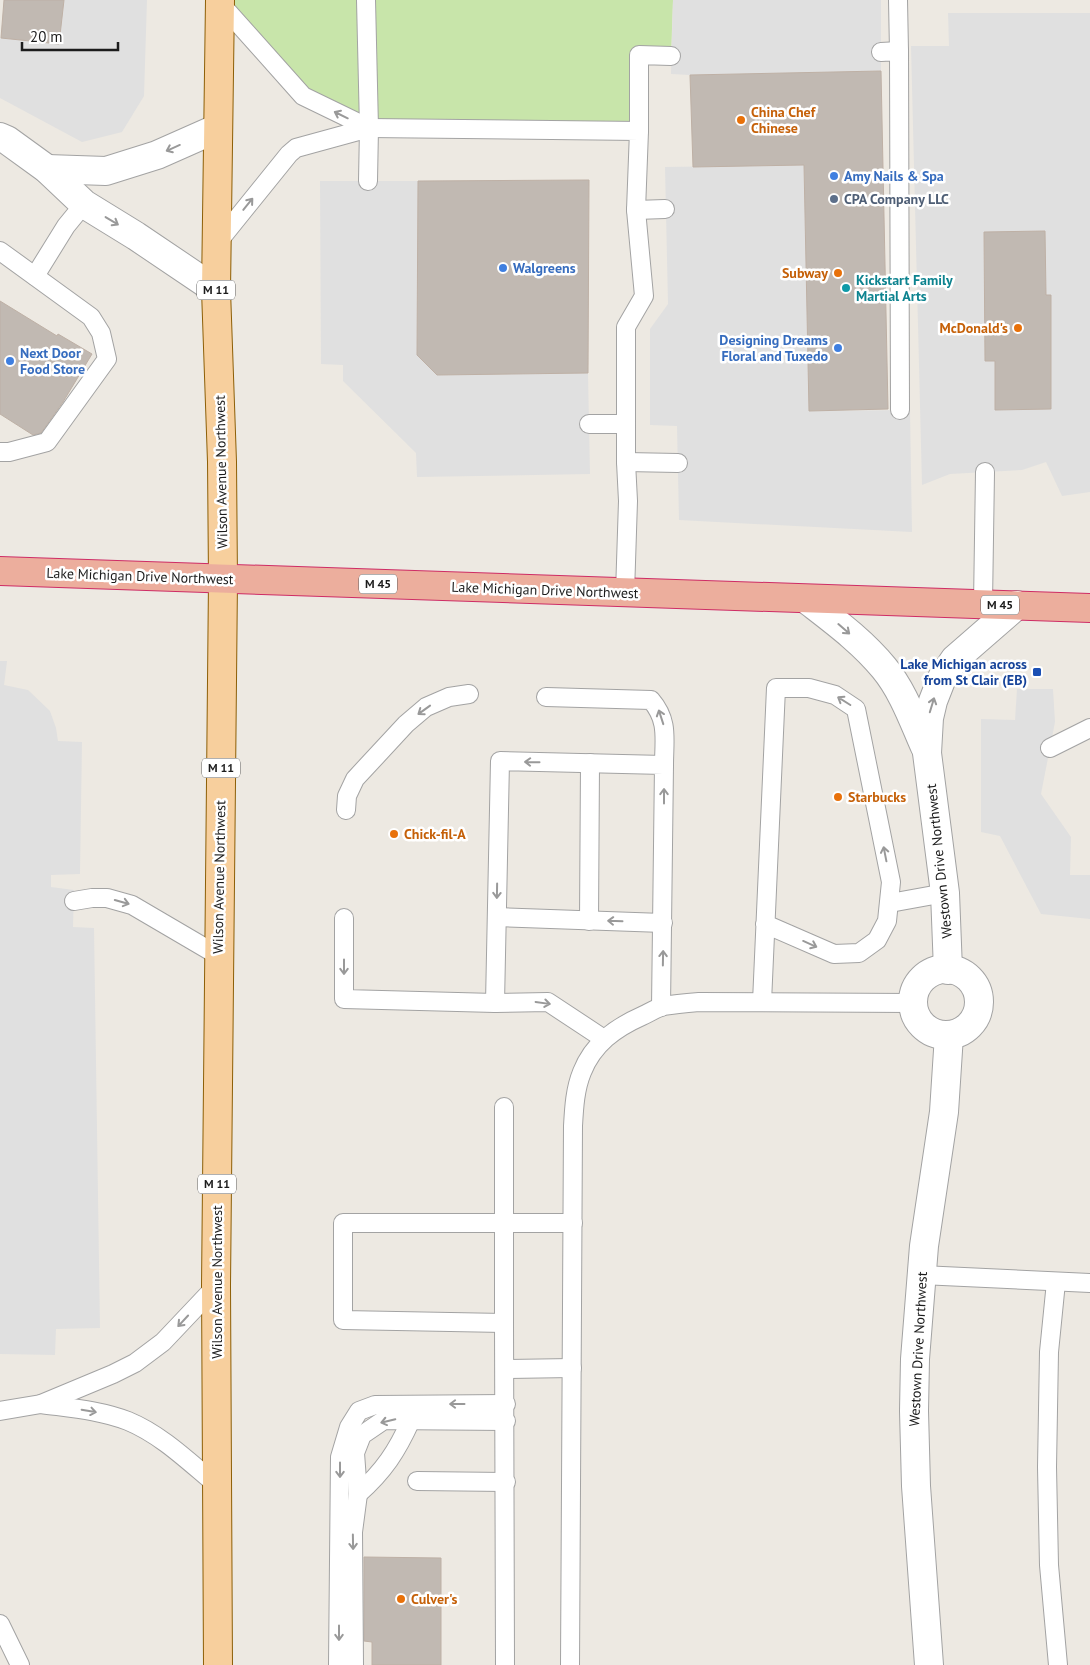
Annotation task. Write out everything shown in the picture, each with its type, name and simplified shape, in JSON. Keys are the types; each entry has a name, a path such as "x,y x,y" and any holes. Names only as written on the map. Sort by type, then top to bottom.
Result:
{"highway":[{"name":"Lake Michigan Drive Northwest","path":"0,571 1090,608"}],"main road":[{"name":"Wilson Avenue Northwest","path":"218,1665 216,1286 223,580 222,462 216,290 220,2"}],"street":[{"path":"47,169 106,171 157,155 218,128"},
{"path":"0,137 47,169 84,204 136,236 216,290"},
{"name":"Westown Drive Northwest","path":"806,599 858,642 885,669 908,708 927,753"},
{"name":"Westown Drive Northwest","path":"948,970 945,893 927,753 927,726 930,710 942,678 955,659 964,649 1016,605"},
{"path":"937,970 948,970 958,972 968,978 975,986 978,996 978,1008 975,1018 968,1027 959,1033 949,1035 938,1034 928,1030 920,1023 915,1014 913,1003 917,988 927,975 937,970"},
{"name":"Westown Drive Northwest","path":"929,1665 914,1446 915,1359 921,1275 929,1205 944,1112 949,1035"}],"lane":[{"path":"366,0 369,128 368,181"},
{"path":"898,0 900,410"},
{"path":"220,2 303,96 369,128"},
{"path":"881,52 899,51"},
{"path":"625,593 628,501 626,462 626,326 644,296 636,210 640,56 671,56"},
{"path":"218,242 289,154 296,148 369,128 639,130"},
{"path":"35,276 66,226 84,204"},
{"path":"636,210 665,209"},
{"path":"0,251 91,317 101,334 107,359 47,442 9,452 0,452"},
{"path":"589,424 626,424"},
{"path":"626,462 678,462"},
{"path":"983,604 985,472"},
{"path":"762,1002 765,924 776,688 809,688 835,695 856,709 891,882 887,921 877,940 859,953 834,954 765,924"},
{"path":"346,810 347,796 355,779 406,724 426,707 449,697 469,694"},
{"path":"546,697 651,700 660,710 665,729 662,1007"},
{"path":"1050,748 1090,728"},
{"path":"495,1002 500,761 664,765"},
{"path":"589,920 590,763"},
{"path":"890,903 945,893"},
{"path":"74,901 107,898 132,905 219,956"},
{"path":"497,917 663,923"},
{"path":"344,918 344,999 548,1002 604,1039"},
{"path":"570,1665 573,1126 576,1095 581,1074 589,1057 604,1039 620,1027 662,1007 678,1004 698,1002 913,1003"},
{"path":"504,1107 505,1665"},
{"path":"504,1323 343,1320 343,1223 573,1223"},
{"path":"921,1275 1090,1283"},
{"path":"1056,1282 1049,1352 1047,1467 1049,1565 1058,1665"},
{"path":"0,1411 41,1404 135,1363 163,1342 216,1286"},
{"path":"505,1369 572,1368"},
{"path":"41,1404 103,1413 136,1425 165,1443 218,1486"},
{"path":"338,1665 340,1457 349,1427 359,1411 375,1405 506,1413"},
{"path":"354,1665 353,1532 358,1494 355,1453 362,1435 384,1420 506,1413"},
{"path":"358,1494 375,1479 399,1446 410,1420"},
{"path":"417,1481 506,1482"},
{"path":"0,1624 20,1665"}],"green space":[{"path":"220,0 673,0 671,56 639,56 639,131 369,128 303,96"}],"shaded area":[{"path":"63,0 147,0 144,96 122,132 82,142 0,98 0,38 59,44"},
{"path":"673,0 881,0 881,71 671,74"},
{"path":"948,13 1090,13 1090,492 1062,496 1046,462 1022,470 950,474 922,485 911,46 949,46","holes":["984,232 1046,295 1051,295 995,410 995,361 985,361"]},
{"path":"804,165 810,411 910,410 912,532 679,520 677,426 650,425 650,329 668,304 665,167"},
{"path":"320,181 418,181 417,355 588,373 590,474 417,477 416,453 343,381 343,365 321,364"},
{"path":"0,661 7,661 4,685 28,690 50,711 58,741 82,742 80,874 51,875 51,887 74,890 73,927 94,928 100,1328 56,1329 55,1355 0,1354"},
{"path":"1017,689 1053,689 1055,722 1041,794 1071,837 1070,875 1090,875 1090,919 1041,914 1000,836 981,832 981,719 1015,720"}],"building":[{"path":"4,0 64,0 59,44 1,38"},
{"name":"Kickstart Family Martial Arts","path":"881,71 888,409 809,411 804,165 693,167 690,75"},
{"name":"Walgreens","path":"589,180 588,373 437,375 417,355 418,181"},
{"name":"McDonald's","path":"1045,231 1046,295 1051,295 1051,409 995,410 995,361 985,361 984,232"},
{"path":"0,301 57,336 58,334 92,354 63,402 41,433 33,435 0,414"},
{"name":"Culver's","path":"364,1557 441,1558 441,1665 372,1665 372,1642 364,1641"}],"place":[{"name":"China Chef Chinese","path":"741,120"},
{"name":"Amy Nails & Spa","path":"834,176"},
{"name":"CPA Company LLC","path":"834,199"},
{"name":"Walgreens","path":"503,268"},
{"name":"Subway","path":"838,273"},
{"name":"Kickstart Family Martial Arts","path":"846,288"},
{"name":"McDonald's","path":"1018,328"},
{"name":"Designing Dreams Floral and Tuxedo","path":"838,348"},
{"name":"Next Door Food Store","path":"10,361"},
{"name":"Lake Michigan across from St Clair (EB)","path":"1037,672"},
{"name":"Starbucks","path":"838,797"},
{"name":"Chick-fil-A","path":"394,834"},
{"name":"Culver's","path":"401,1599"}]}
